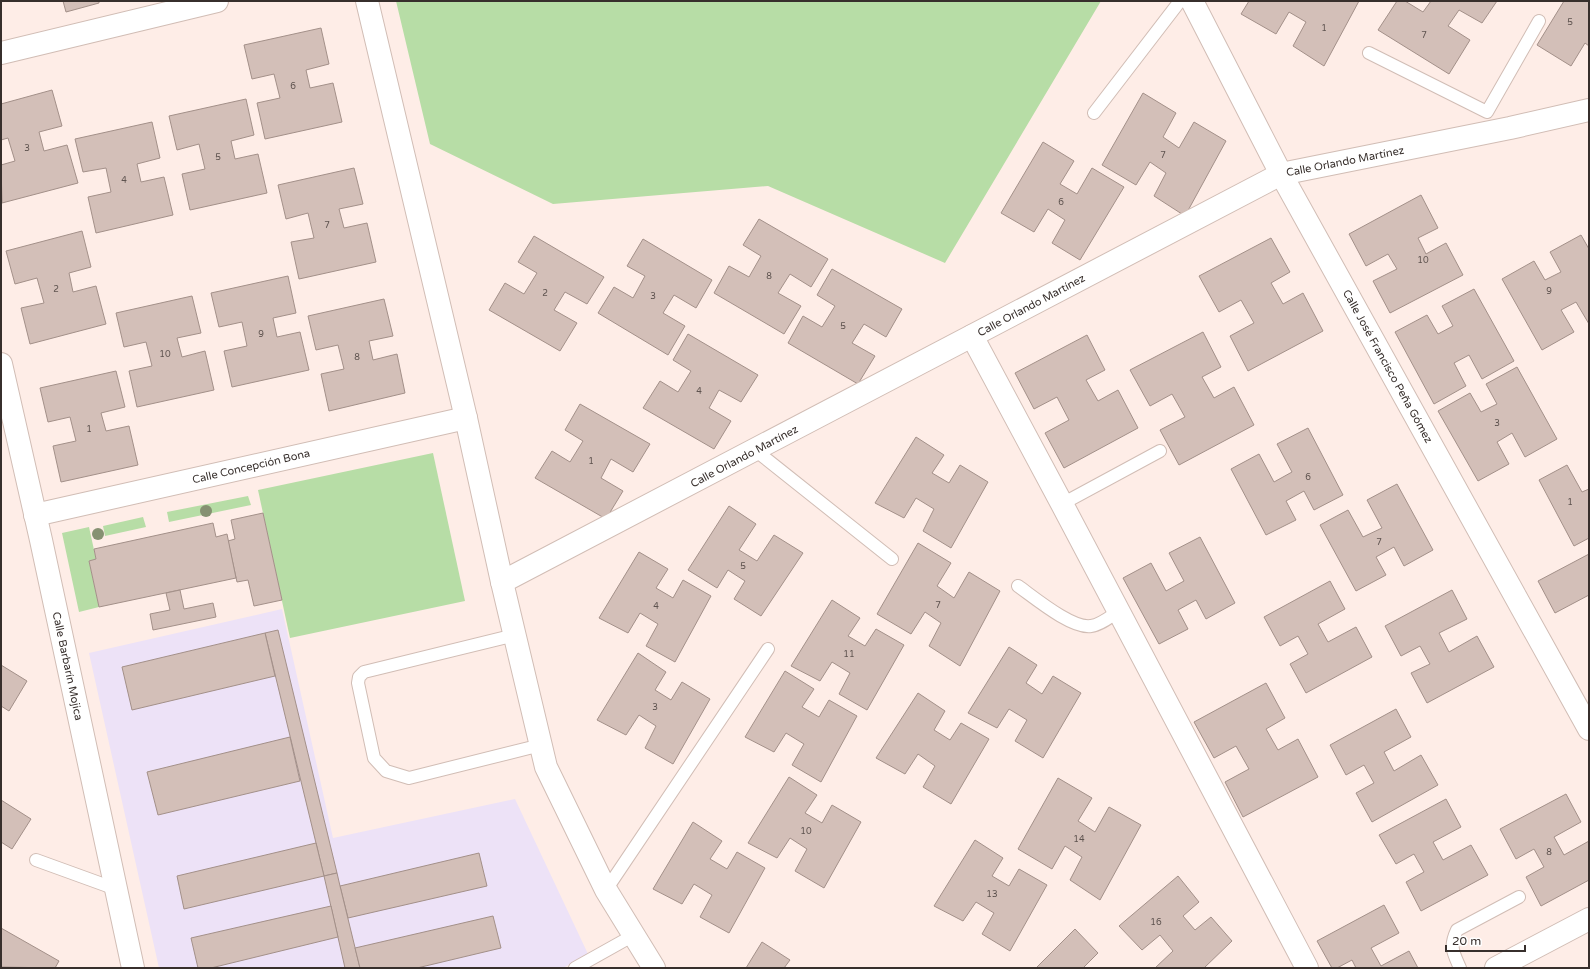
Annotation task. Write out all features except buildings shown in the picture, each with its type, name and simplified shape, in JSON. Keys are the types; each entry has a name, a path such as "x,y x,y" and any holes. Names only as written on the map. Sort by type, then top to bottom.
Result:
{"street":[{"path":"1,53 217,1"},
{"path":"366,1 466,418 502,582 546,767 606,890 654,968"},
{"name":"Calle José Francisco Peña Gómez","path":"1192,1 1281,174 1589,729"},
{"name":"Calle Orlando Martínez","path":"502,582 1281,174 1489,122 1589,110"},
{"path":"972,336 1307,968"},
{"name":"Calle Barbarín Mojica","path":"1,364 4,391 35,515 133,968"},
{"name":"Calle Concepción Bona","path":"35,515 466,418"},
{"path":"1496,968 1589,919"}],"lane":[{"path":"1094,113 1180,1"},
{"path":"1369,53 1489,122 1539,21"},
{"path":"755,450 892,559"},
{"path":"1062,504 1160,451"},
{"path":"1018,586 1069,621 1082,626 1092,626 1098,624 1119,611"},
{"path":"515,635 364,672 359,677 358,684 374,758 386,771 409,778 541,745"},
{"path":"606,890 768,649"},
{"path":"36,860 116,889"},
{"path":"1460,968 1452,951 1452,941 1457,930 1520,897"},
{"path":"575,968 634,935"}],"shaded area":[{"path":"282,609 333,838 515,799 588,954 563,968 159,968 89,653"}],"green space":[{"path":"396,1 1101,1 945,263 768,186 553,204 430,144"},
{"path":"433,453 465,601 290,638 258,490"},
{"path":"248,496 251,505 169,522 167,512"},
{"path":"143,517 146,527 105,536 103,526"},
{"path":"89,527 96,559 89,561 99,607 79,612 62,533"}]}
